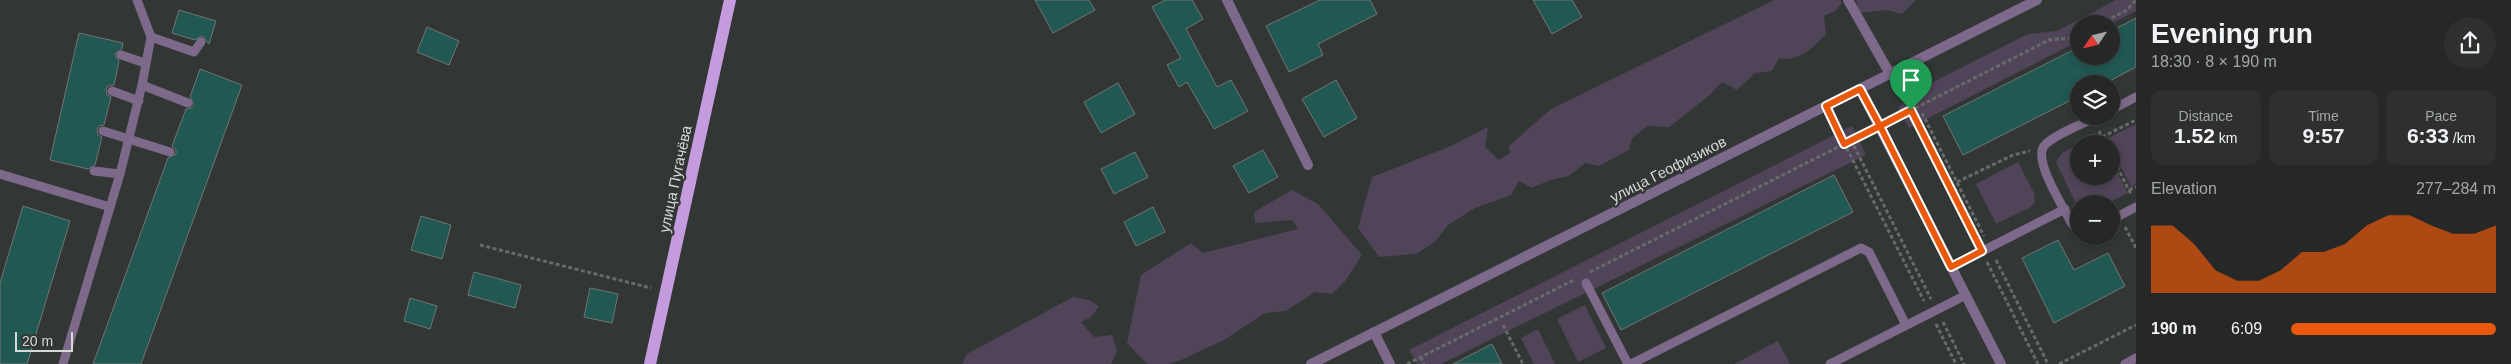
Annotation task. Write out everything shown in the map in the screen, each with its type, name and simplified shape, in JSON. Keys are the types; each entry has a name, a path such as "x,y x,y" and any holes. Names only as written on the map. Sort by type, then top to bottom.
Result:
{"main road":[{"name":"улица Пугачёва","path":"652,362 730,0"}],"street":[{"path":"1227,0 1308,164"},
{"path":"1848,0 1890,74"},
{"name":"улица Геофизиков","path":"1311,364 2038,0"},
{"path":"1860,89 2001,364"},
{"path":"1374,332 1390,364"}],"lane":[{"path":"63,364 120,174 139,101 151,37 137,0"},
{"path":"151,37 194,52 200,42"},
{"path":"121,55 145,63"},
{"path":"142,85 188,103"},
{"path":"112,90 139,101"},
{"path":"2120,105 2136,97"},
{"path":"2070,220 2042,164 2042,152 2050,141 2081,125"},
{"path":"103,131 170,152"},
{"path":"94,171 120,174"},
{"path":"0,174 110,208"},
{"path":"2120,215 2136,207"},
{"path":"1951,267 2065,209"},
{"path":"1632,364 1861,248 1869,252 1906,325"},
{"path":"1583,280 1628,364"},
{"path":"1830,364 1966,295"},
{"path":"2125,364 2136,358"}],"path":[{"path":"2117,15 2127,10 2136,0"},
{"path":"1588,272 2049,40 2070,38"},
{"path":"1826,106 1844,144 1933,311 1964,364"},
{"path":"1911,110 2038,364"},
{"path":"2106,135 2136,120"},
{"path":"1851,140 1933,311 1956,364"},
{"path":"1957,182 2013,154 2042,152"},
{"path":"2120,172 2132,197"},
{"path":"2129,190 2136,187"},
{"path":"2120,225 2136,248"},
{"path":"480,245 667,292"},
{"path":"1407,364 1583,280"},
{"path":"1503,325 1523,364"},
{"path":"2059,364 2136,325"},
{"path":"1421,357 1424,364"}],"shaded area":[{"path":"1774,0 1840,0 1842,3 1835,11 1824,16 1826,34 1805,53 1793,58 1779,58 1772,71 1755,73 1737,90 1722,82 1710,95 1669,127 1648,126 1632,138 1629,150 1599,166 1585,163 1569,176 1550,180 1532,188 1519,181 1511,195 1475,208 1448,225 1435,242 1416,254 1379,257 1358,228 1372,177 1451,146 1488,127 1485,147 1499,160 1510,153 1509,146 1551,109"},
{"path":"1856,0 1916,0 1902,14 1887,10 1859,13"},
{"path":"2116,0 2136,0 2136,11 2120,19 2120,15 2087,15"},
{"path":"2070,24 2070,46 1909,128 1898,109 1913,92 2028,34 2057,31"},
{"path":"2136,124 2136,184 2131,187 2120,166 2120,135 2114,135"},
{"path":"1852,126 1866,155 1441,364 1417,364 1409,350"},
{"path":"2070,149 2070,185 2120,185 2120,178 2128,193 2120,197 2120,195 2072,195 2056,162 2062,153"},
{"path":"2018,162 2034,193 2035,202 2029,208 1996,224 1976,184"},
{"path":"1292,190 1318,204 1362,255 1346,280 1332,294 1315,292 1286,311 1265,313 1224,340 1179,361 1168,364 1147,364 1127,343 1141,275 1191,243 1203,253 1298,229 1292,220 1255,223 1254,212"},
{"path":"1073,297 1089,300 1099,306 1091,317 1081,322 1094,337 1112,335 1117,351 1111,364 962,364 967,354"},
{"path":"1585,305 1606,348 1578,362 1557,319"},
{"path":"1538,329 1555,364 1534,364 1521,338"},
{"path":"1778,341 1790,364 1734,364"}],"building":[{"path":"1035,0 1089,0 1095,10 1053,33"},
{"path":"1165,0 1192,0 1203,19 1186,29 1217,87 1231,80 1248,111 1214,129 1187,82 1179,87 1167,65 1181,58 1152,7"},
{"path":"1320,0 1370,0 1377,14 1318,44 1323,55 1289,72 1266,26"},
{"path":"1533,0 1572,0 1582,17 1552,34"},
{"path":"179,10 216,21 209,44 202,36 195,40 172,33"},
{"path":"2136,18 2136,67 2120,76 2070,75 2070,101 1963,155 1943,116 2070,52 2070,65 2120,65 2120,26"},
{"path":"427,27 459,41 449,65 417,52"},
{"path":"79,33 123,43 122,49 115,54 119,61 114,85 108,86 106,89 107,95 111,97 104,125 99,126 97,130 98,135 102,137 95,165 88,169 50,160"},
{"path":"200,69 242,85 141,364 93,364 168,158 176,154 176,150 172,146 186,109 194,105 190,97"},
{"path":"1336,80 1357,118 1324,137 1302,99"},
{"path":"1118,83 1135,114 1101,133 1084,102"},
{"path":"1263,150 1278,177 1249,193 1233,166"},
{"path":"1135,152 1148,177 1114,194 1101,169"},
{"path":"1834,175 1853,212 1621,330 1602,293"},
{"path":"23,206 70,221 27,364 0,364 0,283"},
{"path":"1153,207 1165,232 1136,246 1124,222"},
{"path":"421,216 451,225 442,259 411,250"},
{"path":"2058,240 2074,270 2108,253 2125,286 2054,323 2022,258"},
{"path":"474,272 521,285 515,308 468,295"},
{"path":"590,288 618,294 612,323 584,317"},
{"path":"410,298 437,306 430,329 404,321"},
{"path":"1492,344 1502,364 1453,364"}],"route":[{"path":"1911,110 1880,126 1860,89 1826,106 1844,144 1880,126 1951,267 1982,251 1911,110"}]}
